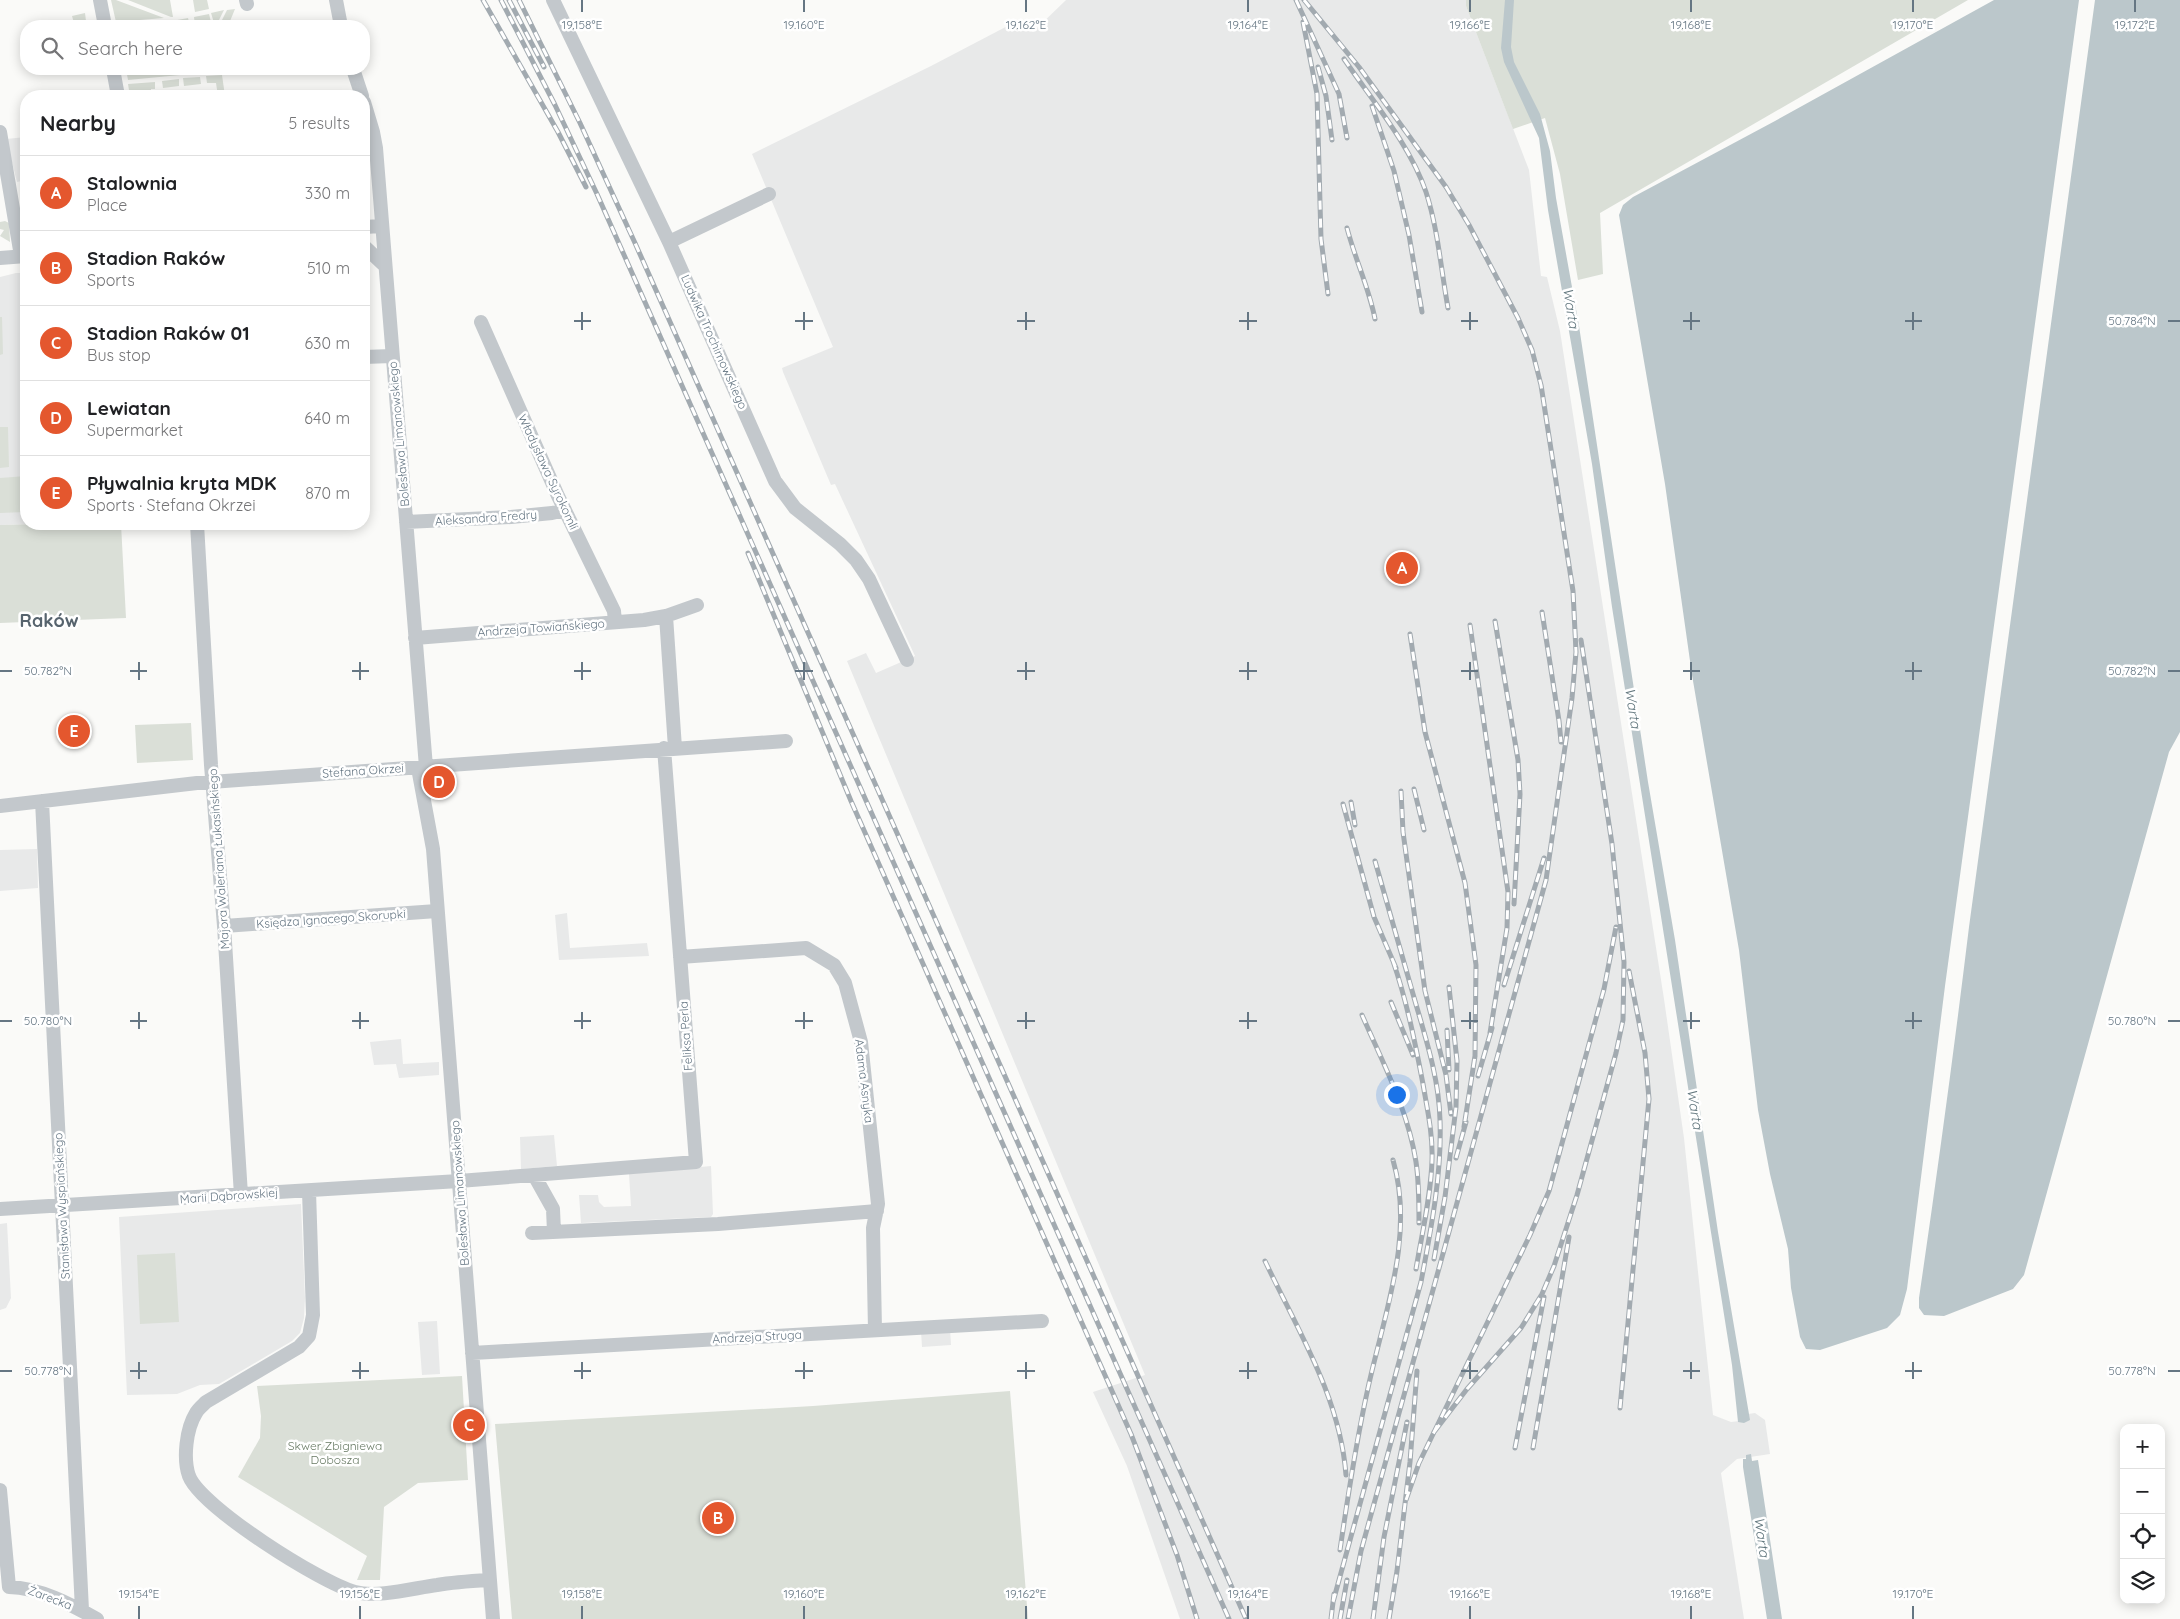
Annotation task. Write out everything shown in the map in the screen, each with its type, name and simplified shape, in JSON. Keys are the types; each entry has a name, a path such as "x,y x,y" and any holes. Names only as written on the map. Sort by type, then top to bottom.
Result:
{"street":[{"path":"100,0 104,20"},
{"path":"336,0 340,20"},
{"name":"Ludwika Trochimowskiego","path":"553,0 669,242 775,481 795,508 840,544 856,560 869,579 907,660"},
{"path":"114,75 117,90"},
{"path":"355,75 360,90"},
{"name":"Bolesława Limanowskiego","path":"370,122 376,148 415,638 422,767 430,827 493,1619"},
{"path":"0,132 20,235"},
{"path":"669,242 769,194"},
{"path":"370,227 382,226"},
{"path":"370,252 385,266"},
{"path":"0,258 20,256"},
{"name":"Władysława Syrokomli","path":"481,322 565,510 614,611 615,622"},
{"path":"370,357 392,356"},
{"name":"Aleksandra Fredry","path":"406,522 511,517 565,510"},
{"name":"Majora Waleriana Łukasińskiego","path":"197,530 241,1195"},
{"name":"Andrzeja Towiańskiego","path":"415,638 615,622 666,616 697,605"},
{"path":"666,616 670,748"},
{"name":"Stefana Okrzei","path":"0,806 213,782 786,741"},
{"name":"Feliksa Perla","path":"459,1181 696,1162 680,957 670,748"},
{"name":"Stanisława Wyspiańskiego","path":"42,802 82,1610"},
{"name":"Księdza Ignacego Skorupki","path":"224,926 437,911"},
{"name":"Adama Asnyka","path":"680,957 806,948 834,965 845,983 861,1042 878,1204 873,1228 875,1330"},
{"path":"534,1175 553,1209 554,1232"},
{"name":"Marii Dąbrowskiej","path":"0,1209 62,1207 459,1181"},
{"path":"308,1191 313,1316 309,1336 299,1347 206,1402 195,1413 188,1436 186,1460 189,1476 197,1490 237,1524 319,1575 355,1592 379,1593 490,1580"},
{"path":"532,1233 718,1224 877,1211"},
{"name":"Andrzeja Struga","path":"472,1353 1042,1321"},
{"name":"Żarecka","path":"0,1490 9,1587 24,1588 82,1610 97,1619"}],"shaded area":[{"path":"1066,0 1466,0 1466,6 1529,170 1541,276 1547,277 1560,331 1684,1138 1713,1415 1731,1422 1748,1420 1748,1414 1755,1413 1765,1420 1770,1454 1737,1459 1721,1473 1744,1619 1180,1619 1127,1466 1093,1392 1145,1375 847,661 866,653 876,673 915,656 835,484 831,485 783,372 782,368 833,347 752,154 931,66 1021,19 1033,32"},
{"path":"20,138 20,181 17,182 6,139"},
{"path":"20,273 20,524 0,525 0,277"},
{"path":"37,849 38,888 0,891 0,850"},
{"path":"567,913 570,948 647,943 649,956 559,960 555,915"},
{"path":"401,1039 403,1064 439,1062 439,1075 399,1078 396,1064 374,1065 370,1042"},
{"path":"554,1135 557,1166 521,1169 520,1137"},
{"path":"711,1166 713,1214 711,1217 581,1223 579,1195 598,1195 599,1202 604,1207 631,1206 629,1174"},
{"path":"301,1204 305,1298 304,1318 300,1333 292,1341 219,1384 200,1385 177,1394 127,1395 119,1217"},
{"path":"7,1223 11,1298 6,1308 0,1310 0,1224"},
{"path":"437,1321 440,1374 422,1375 418,1322"},
{"path":"950,1329 951,1345 922,1347 921,1331"}],"green space":[{"path":"111,0 116,0 164,18 140,20 116,20"},
{"path":"128,0 170,0 173,17 171,17"},
{"path":"193,0 207,0 209,9 195,12"},
{"path":"1466,0 1968,0 1600,213 1603,274 1578,280 1560,174 1545,118 1513,129 1466,6"},
{"path":"235,9 230,20 222,20 227,10"},
{"path":"224,10 219,20 213,20 211,13"},
{"path":"85,13 86,20 73,20 72,16"},
{"path":"209,14 210,20 194,20 194,17"},
{"path":"127,75 180,75 128,80"},
{"path":"222,75 224,90 217,90 216,83 207,83 206,76"},
{"path":"200,77 201,84 184,86 183,78"},
{"path":"179,79 179,86 163,88 162,81"},
{"path":"155,82 155,89 129,90 128,84"},
{"path":"5,221 9,223 10,242 0,236 4,230 0,229 0,222"},
{"path":"0,317 2,317 3,354 0,355"},
{"path":"0,427 8,427 9,467 0,468"},
{"path":"20,476 20,512 0,513 0,478"},
{"path":"20,524 20,530 121,530 126,618 0,623 0,525"},
{"path":"191,723 193,760 137,763 135,725"},
{"path":"175,1253 179,1322 140,1324 137,1255"},
{"name":"Skwer Zbigniewa Dobosza","path":"462,1376 468,1480 418,1483 384,1507 380,1580 357,1580 367,1556 238,1477 260,1438 261,1416 257,1386"},
{"path":"1010,1391 1028,1619 512,1619 495,1424 813,1406"}],"water":[{"name":"Warta","path":"1505,0 1514,0 1511,47 1514,62 1540,114 1550,151 1556,198 1579,326 1648,782 1675,940 1718,1232 1750,1420 1744,1423 1738,1422 1732,1365 1612,607 1592,464 1548,210 1539,138 1504,62 1501,48"},
{"path":"1994,0 2079,0 1945,986 1907,1289 1900,1315 1887,1328 1820,1350 1806,1349 1800,1337 1791,1288 1788,1249 1770,1174 1758,1110 1739,950 1692,675 1665,484 1619,215 1623,205 1633,197"},
{"path":"2095,0 2180,0 2180,732 2169,752 2024,1275 2013,1289 1944,1316 1924,1315 1919,1308 1919,1298"},
{"name":"Warta","path":"1751,1454 1752,1461 1758,1460 1782,1619 1767,1619 1743,1467 1743,1459 1746,1459 1746,1455"}],"railway":[{"path":"483,0 558,132 586,187"},
{"path":"501,0 555,105 597,194 1229,1619"},
{"path":"509,0 544,67"},
{"path":"519,0 580,123 635,243 1246,1619"},
{"path":"1296,0 1339,94 1347,138"},
{"path":"1304,0 1359,67 1446,187 1469,225 1518,318 1532,350 1541,385 1573,591 1576,652 1572,698 1546,880 1361,1551 1348,1619"},
{"path":"1303,22 1317,94 1321,239 1328,294"},
{"path":"1344,59 1390,123 1419,174 1434,220 1448,308"},
{"path":"1318,67 1326,96 1332,140"},
{"path":"1372,106 1394,171 1409,235 1422,312"},
{"path":"1347,228 1375,319"},
{"path":"748,553 851,801 1131,1434 1177,1555 1197,1619"},
{"path":"1542,612 1561,742"},
{"path":"1495,621 1518,760 1520,794 1514,904"},
{"path":"1470,625 1508,892 1507,928 1490,1033"},
{"path":"1410,634 1425,732 1465,883 1476,965 1475,1056 1464,1127"},
{"path":"1434,1432 1467,1389 1521,1328 1542,1294 1554,1266 1577,1195 1616,1053 1623,1020 1624,962 1612,844 1581,640"},
{"path":"1414,789 1424,830"},
{"path":"1401,791 1403,832 1425,991 1446,1075 1451,1114"},
{"path":"1351,802 1355,825"},
{"path":"1343,804 1374,917 1396,968"},
{"path":"1504,985 1544,858"},
{"path":"1333,1602 1421,1282 1435,1201 1439,1161 1440,1120 1435,1074 1375,861"},
{"path":"1406,1500 1419,1463 1530,1235 1549,1191 1604,989 1616,927"},
{"path":"1393,961 1414,1037 1432,1141 1430,1187 1416,1269"},
{"path":"1620,1408 1649,1099 1645,1053 1629,971"},
{"path":"1434,1259 1445,1197 1456,1107 1457,1061 1449,987"},
{"path":"1391,1002 1413,1055"},
{"path":"1362,1015 1394,1087 1407,1124 1417,1170 1419,1223"},
{"path":"1478,1076 1492,1028"},
{"path":"1447,1030 1449,1070"},
{"path":"1456,1158 1466,1122"},
{"path":"1340,1550 1360,1428 1389,1303 1399,1246 1401,1217 1399,1189 1393,1160"},
{"path":"1533,1448 1569,1237"},
{"path":"1265,1261 1304,1339 1326,1391 1342,1446 1346,1475"},
{"path":"1515,1448 1544,1297"},
{"path":"1389,1619 1397,1571 1410,1462 1417,1371"},
{"path":"1373,1619 1384,1537 1407,1422"},
{"path":"1340,1619 1347,1580"},
{"path":"1331,1619 1334,1594"}],"place":[{"name":"Stalownia","path":"1402,568"},
{"name":"Pływalnia kryta MDK","path":"74,731"},
{"name":"Lewiatan","path":"439,782"},
{"name":"Stadion Raków 01","path":"469,1425"},
{"name":"Stadion Raków","path":"718,1518"}],"district":[{"name":"Raków","path":"49,621"}]}
